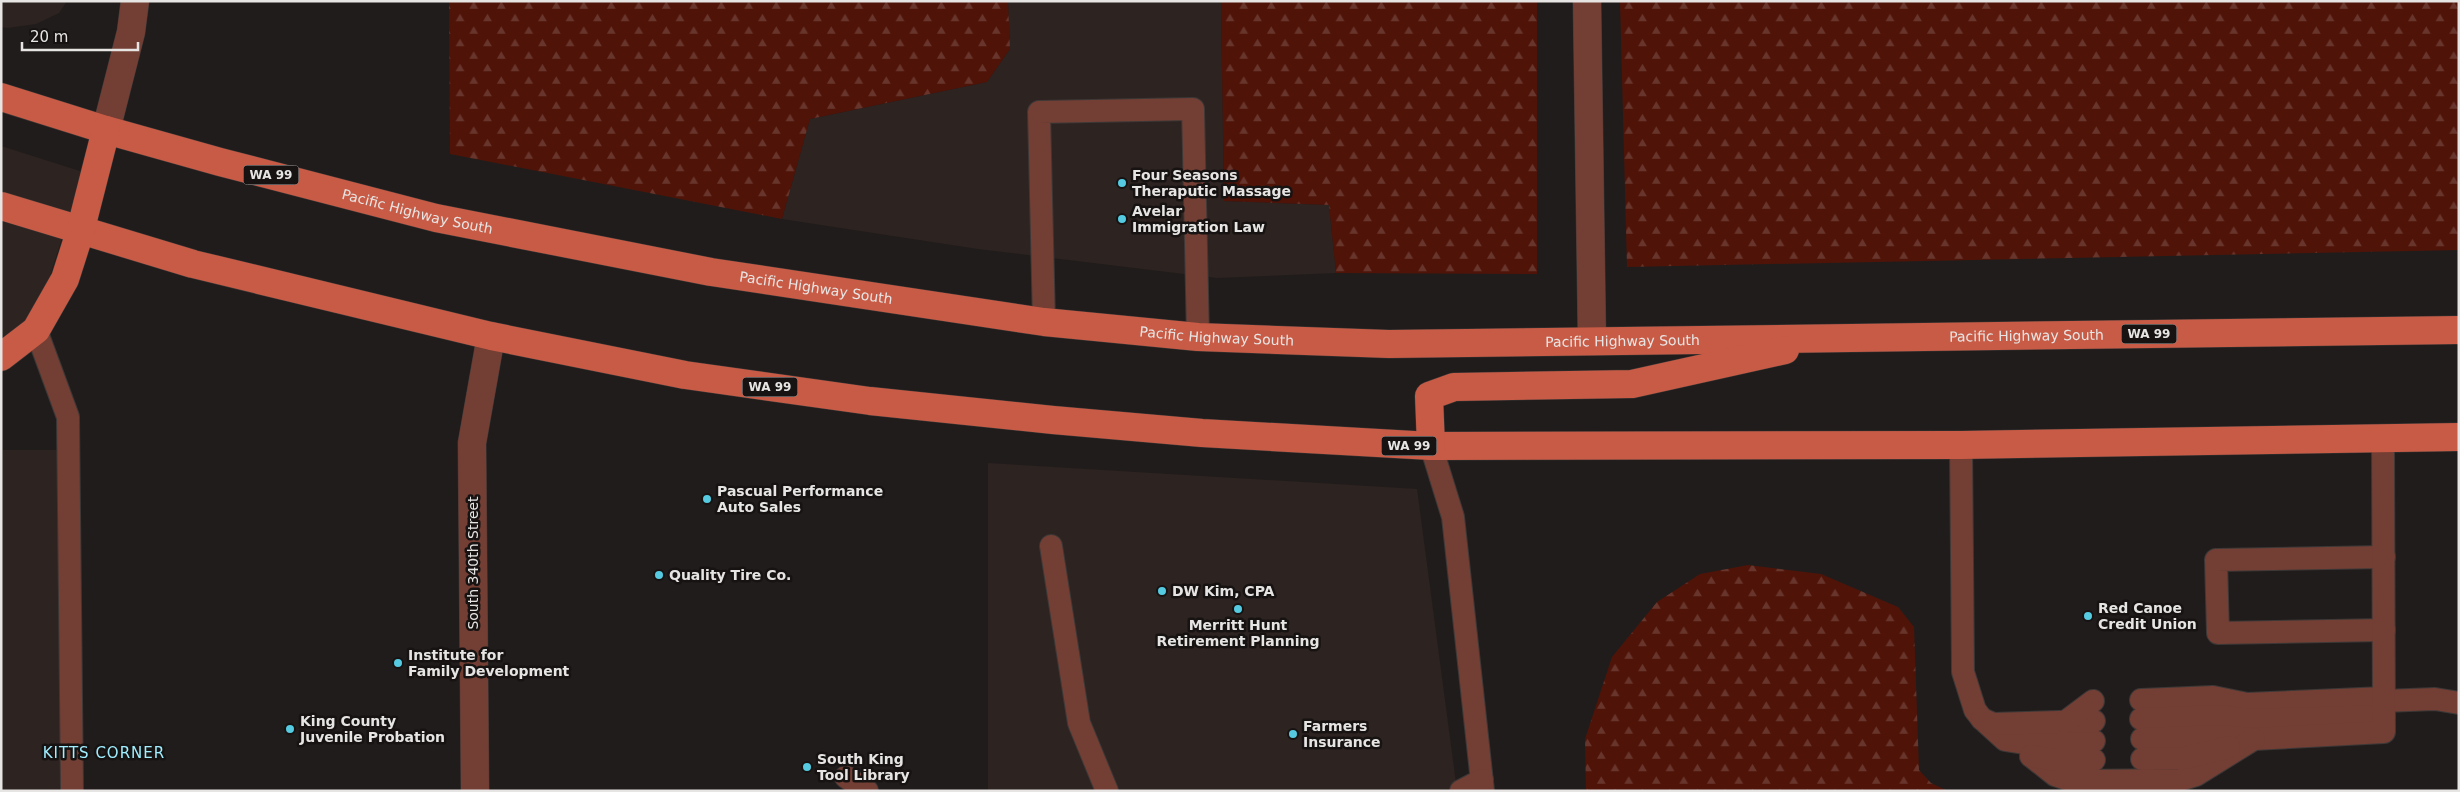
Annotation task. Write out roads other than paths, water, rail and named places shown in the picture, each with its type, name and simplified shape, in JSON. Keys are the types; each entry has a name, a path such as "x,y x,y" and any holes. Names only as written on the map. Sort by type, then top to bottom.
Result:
{"main road":[{"name":"Pacific Highway South","path":"1,97 106,130 436,218 711,272 1044,322 1198,337 1389,344 2459,330"},
{"path":"1,357 36,330 64,279 80,232 106,130"},
{"name":"WA 99","path":"1,206 80,232 193,264 491,336 685,374 870,401 1202,433 1431,446 1961,445 2459,437"},
{"path":"1431,446 1429,396 1454,387 1632,384 1840,338"}],"street":[{"path":"106,130 131,32 135,1"},
{"path":"1587,1 1592,341"},
{"name":"South 340th Street","path":"475,791 472,443 491,336"}],"lane":[{"path":"1044,322 1039,112 1193,108 1198,337"},
{"path":"36,330 68,417 72,791"},
{"path":"2383,438 2384,712"},
{"path":"1961,445 1963,672 1975,710 1982,720 2004,740 2031,756 2055,775 2073,781 2180,780 2196,775 2254,739"},
{"path":"1431,446 1453,517 1482,785 1461,791"},
{"path":"1051,546 1079,723 1107,791"},
{"path":"2384,557 2216,560 2218,632 2384,630"},
{"path":"2384,712 2247,704 2213,698 2142,729 2254,739 2384,712 2435,699 2459,703"},
{"path":"1982,720 1993,724 2065,722 2094,731"},
{"path":"2004,740 2024,743 2094,731"},
{"path":"2031,756 2056,760 2094,731"},
{"path":"846,777 867,791"}],"place":[{"name":"Four Seasons Theraputic Massage","path":"1122,183"},
{"name":"Avelar Immigration Law","path":"1122,219"},
{"name":"Pascual Performance Auto Sales","path":"707,499"},
{"name":"Quality Tire Co.","path":"659,575"},
{"name":"DW Kim, CPA","path":"1162,591"},
{"name":"Merritt Hunt Retirement Planning","path":"1238,609"},
{"name":"Red Canoe Credit Union","path":"2088,616"},
{"name":"Institute for Family Development","path":"398,663"},
{"name":"King County Juvenile Probation","path":"290,729"},
{"name":"Farmers Insurance","path":"1293,734"},
{"name":"South King Tool Library","path":"807,767"}],"district":[{"name":"KITTS CORNER","path":"104,753"}]}
